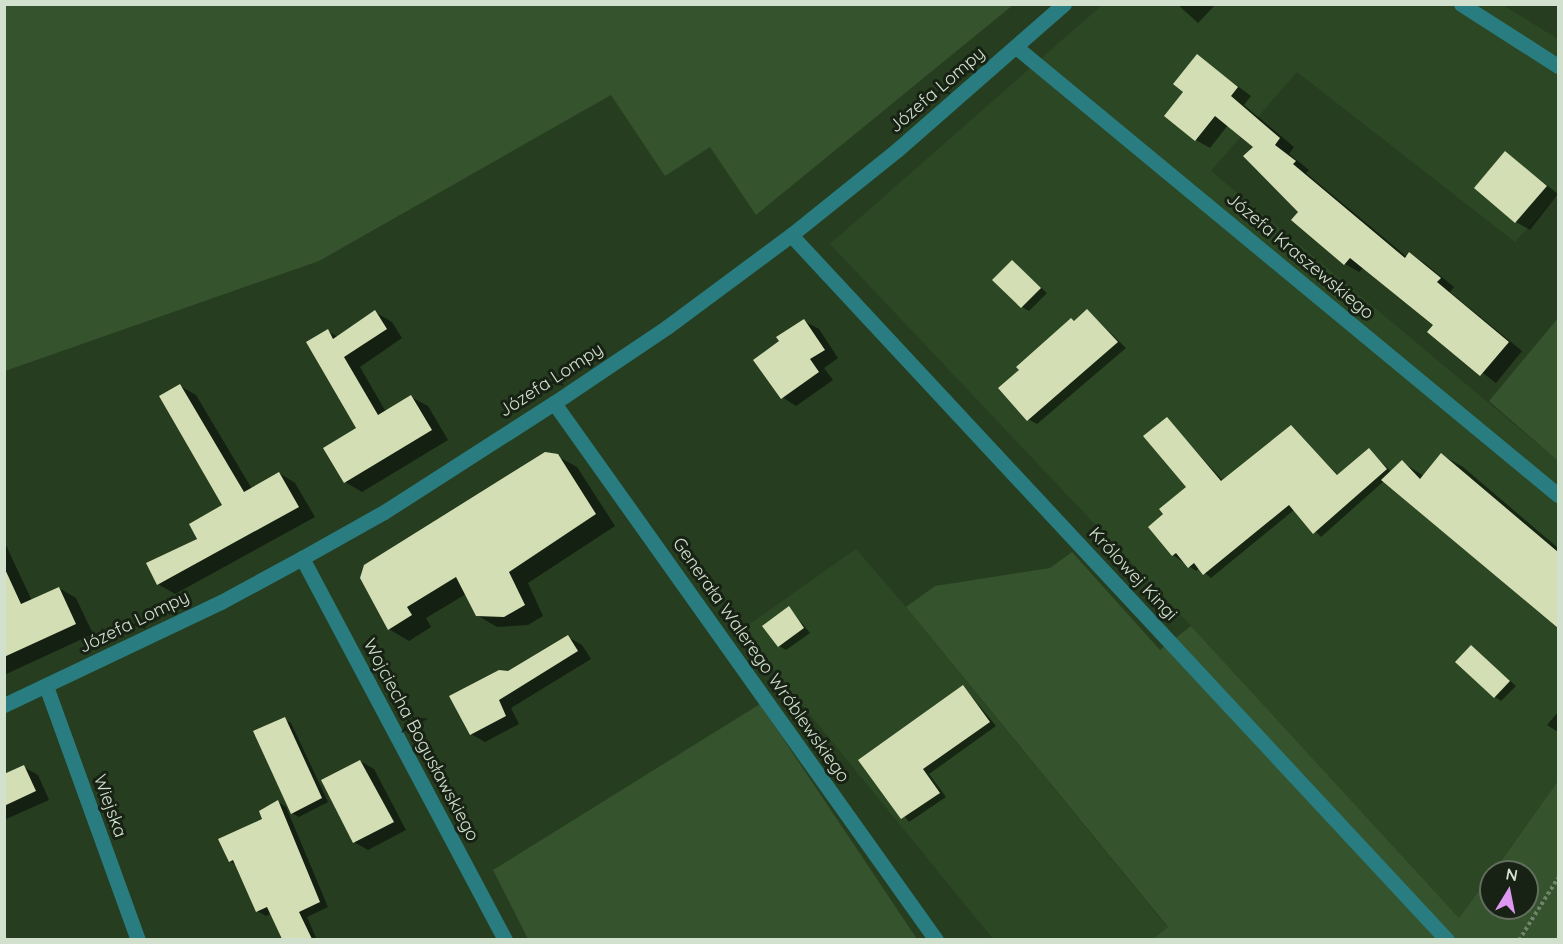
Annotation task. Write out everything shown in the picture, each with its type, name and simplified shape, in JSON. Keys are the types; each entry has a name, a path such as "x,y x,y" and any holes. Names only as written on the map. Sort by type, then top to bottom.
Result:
{"street":[{"name":"Józefa Lompy","path":"4,705 302,558 384,512 554,402 667,327 791,235 1016,47 1064,4"},
{"path":"1461,4 1558,66"},
{"name":"Józefa Kraszewskiego","path":"1016,47 1558,495"},
{"name":"Królowej Kingi","path":"791,235 1447,939"},
{"name":"Generała Walerego Wróblewskiego","path":"554,402 936,939"},
{"name":"Wojciecha Bogusławskiego","path":"302,558 505,939"},
{"name":"Wiejska","path":"46,686 138,939"}],"path":[{"path":"1519,939 1558,878"}],"shaded area":[{"path":"4,5 1013,5 756,215 710,147 665,176 611,95 319,261 5,371"},
{"path":"1102,5 1503,5 1558,39 1558,195 1515,242 1297,72 1211,171 1558,461 1558,781 1501,860 1479,860 1479,890 1459,918 1191,626 830,244"},
{"path":"1558,318 1558,461 1489,401"},
{"path":"856,549 1168,928 1153,939 993,939 741,630"},
{"path":"1072,552 1160,650 1191,626 1459,918 1479,890 1479,920 1539,920 1539,860 1502,860 1558,781 1558,939 1153,939 1168,927 906,607 935,586 1050,568"},
{"path":"760,704 917,939 528,939 493,870"}],"building":[{"path":"1197,54 1238,87 1231,96 1280,138 1275,145 1296,161 1293,164 1405,258 1409,252 1441,278 1437,282 1509,342 1480,376 1427,332 1433,325 1350,258 1344,265 1291,220 1298,212 1243,156 1253,147 1215,116 1195,141 1164,116 1183,92 1173,84"},
{"path":"1505,151 1547,186 1515,223 1474,188"},
{"path":"1012,260 1041,288 1021,308 992,280"},
{"path":"1087,309 1118,342 1027,421 998,388 1019,370 1016,367 1071,318 1074,321"},
{"path":"375,310 387,329 344,357 378,415 411,395 432,430 344,483 323,448 356,428 306,342 328,329 333,339"},
{"path":"804,319 825,350 810,359 819,372 781,399 753,360 779,341 776,337"},
{"path":"180,384 244,492 279,472 299,507 157,585 146,563 197,539 189,524 222,505 159,396"},
{"path":"1167,417 1221,481 1291,425 1337,475 1369,448 1387,469 1313,534 1289,505 1203,575 1194,563 1188,568 1176,553 1172,556 1148,527 1163,514 1159,509 1186,487 1143,436"},
{"path":"545,452 558,454 596,514 509,572 525,605 504,617 476,616 456,577 407,607 412,615 388,630 360,578 364,565"},
{"path":"1441,453 1558,552 1558,628 1381,480 1402,460 1420,479"},
{"path":"4,567 21,604 59,587 76,624 4,657"},
{"path":"789,606 804,628 778,647 762,626"},
{"path":"568,635 578,651 499,700 506,716 470,735 449,696 499,670 508,671"},
{"path":"1471,645 1510,681 1494,698 1455,662"},
{"path":"963,685 990,722 923,769 940,793 901,819 858,760"},
{"path":"285,717 322,798 291,814 253,731"},
{"path":"360,760 394,822 353,843 321,780"},
{"path":"24,765 36,791 4,806 4,774"},
{"path":"278,800 320,902 299,912 312,939 282,939 267,907 256,912 233,860 229,862 218,839 262,819 259,811"}]}
